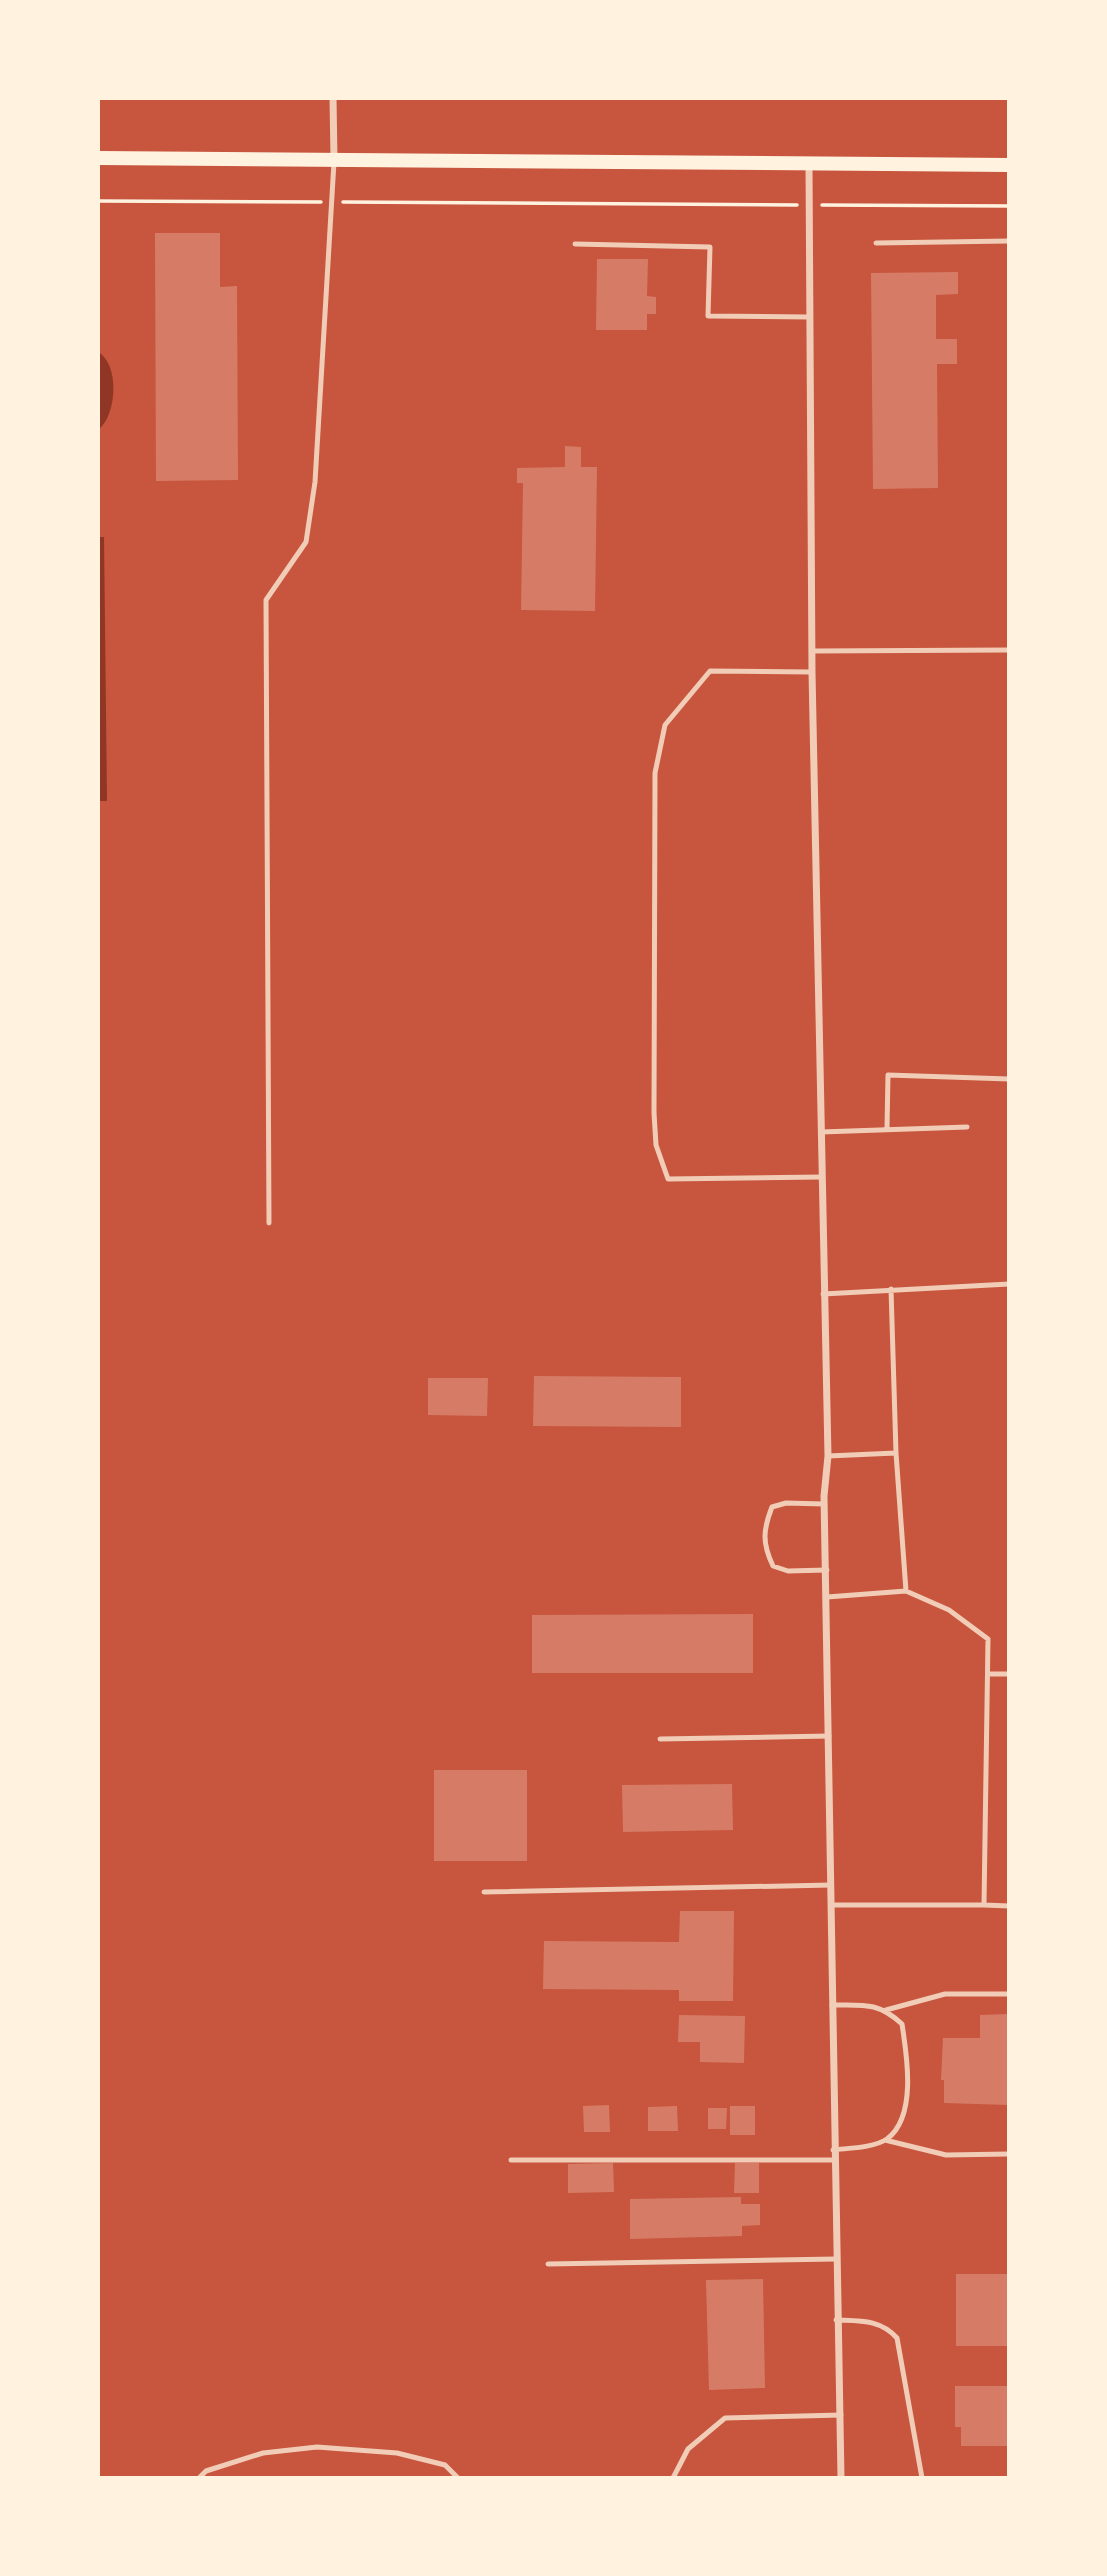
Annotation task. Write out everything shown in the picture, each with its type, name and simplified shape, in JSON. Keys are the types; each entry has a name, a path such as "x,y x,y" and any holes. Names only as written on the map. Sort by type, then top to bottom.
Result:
{"main road":[{"path":"98,158 1009,165"}],"street":[{"path":"333,98 334,159"},
{"path":"809,165 812,671 828,1456 824,1504 833,2160 841,2478"}],"lane":[{"path":"269,1223 266,600 306,542 315,482 334,159"},
{"path":"876,243 1009,241"},
{"path":"575,244 710,247 708,316 809,317"},
{"path":"813,651 1009,650"},
{"path":"812,671 710,671 665,725 655,773 654,1113 656,1145 668,1179 821,1177"},
{"path":"887,1128 888,1075 1009,1079"},
{"path":"821,1132 967,1126"},
{"path":"823,1294 1009,1284"},
{"path":"891,1289 896,1453 906,1591"},
{"path":"828,1456 896,1453"},
{"path":"824,1504 786,1503 772,1507 763,1529 765,1548 773,1566 788,1570 827,1570"},
{"path":"827,1597 906,1591 949,1610 988,1639 984,1905"},
{"path":"988,1674 1009,1674"},
{"path":"660,1739 829,1736"},
{"path":"484,1892 831,1885"},
{"path":"831,1905 1009,1906"},
{"path":"886,2010 945,1994 1009,1994"},
{"path":"832,2005 868,2005 886,2010 902,2024 906,2060 905,2109 898,2127 885,2140"},
{"path":"833,2150 885,2140 946,2155 1009,2154"},
{"path":"511,2160 833,2160"},
{"path":"548,2264 836,2259"},
{"path":"836,2320 869,2321 888,2328 897,2339 922,2478"},
{"path":"673,2478 688,2449 725,2418 841,2415"},
{"path":"199,2478 206,2471 263,2453 317,2446 397,2453 445,2465 458,2478"}],"path":[{"path":"98,201 1009,206"}],"shaded area":[{"path":"98,352 110,367 113,390 109,414 98,430"},
{"path":"98,537 104,537 107,801 98,801"}],"building":[{"path":"155,233 220,233 220,287 237,286 238,480 156,481"},
{"path":"597,259 648,259 647,296 656,297 656,314 647,314 647,330 596,330"},
{"path":"958,272 958,294 936,295 936,339 957,339 957,364 937,364 938,488 873,489 871,273"},
{"path":"565,446 581,447 581,467 597,467 595,611 521,610 523,483 517,483 517,468 565,467"},
{"path":"534,1376 681,1377 681,1427 533,1426"},
{"path":"428,1378 488,1378 487,1416 428,1415"},
{"path":"753,1614 753,1673 532,1673 532,1615"},
{"path":"434,1770 527,1770 527,1861 434,1861"},
{"path":"732,1784 733,1830 623,1832 622,1785"},
{"path":"680,1911 734,1911 733,2001 679,2001 679,1990 543,1989 544,1941 679,1942"},
{"path":"1009,2014 1009,2105 944,2103 944,2080 941,2080 943,2038 980,2038 980,2015"},
{"path":"679,2015 745,2016 744,2063 700,2062 700,2042 678,2042"},
{"path":"609,2105 610,2132 584,2132 583,2106"},
{"path":"677,2106 678,2131 648,2131 648,2107"},
{"path":"730,2106 755,2106 755,2135 730,2135"},
{"path":"708,2108 727,2108 726,2129 708,2129"},
{"path":"613,2163 614,2192 568,2193 568,2164"},
{"path":"735,2163 759,2163 759,2193 734,2193"},
{"path":"741,2197 741,2204 760,2204 760,2225 742,2226 742,2236 630,2239 630,2199"},
{"path":"956,2274 1009,2274 1009,2346 956,2346"},
{"path":"763,2279 765,2388 709,2390 706,2280"},
{"path":"955,2386 1009,2386 1009,2446 961,2446 961,2427 955,2427"}]}
